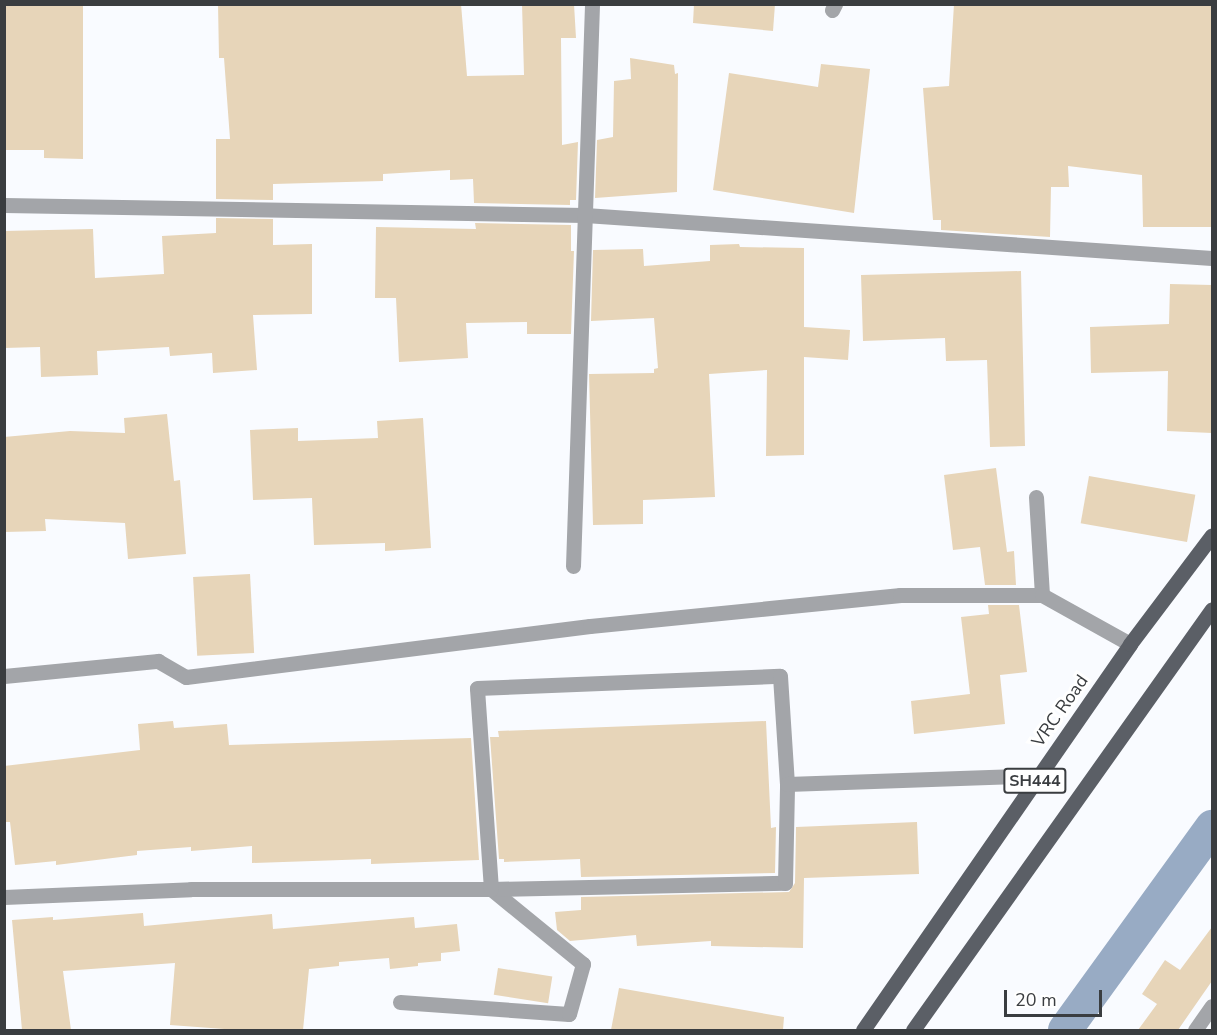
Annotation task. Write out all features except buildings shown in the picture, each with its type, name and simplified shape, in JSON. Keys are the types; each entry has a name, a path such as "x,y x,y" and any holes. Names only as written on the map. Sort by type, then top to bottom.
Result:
{"main road":[{"name":"VRC Road","path":"863,1030 1130,644 1212,536"},
{"name":"SH444","path":"914,1030 1212,609"}],"street":[{"path":"573,566 592,4"},
{"path":"4,205 585,215 1212,258"},
{"path":"1036,497 1042,595"},
{"path":"4,676 158,661 186,677 591,626 900,595 1042,595 1130,644"},
{"path":"4,897 191,889 491,889 784,883 787,784 780,676 477,688 491,889 583,964 569,1014 400,1002"},
{"path":"787,784 1040,775"},
{"path":"1195,1030 1212,1006"}],"waterway":[{"path":"1065,1030 1212,827"}]}
